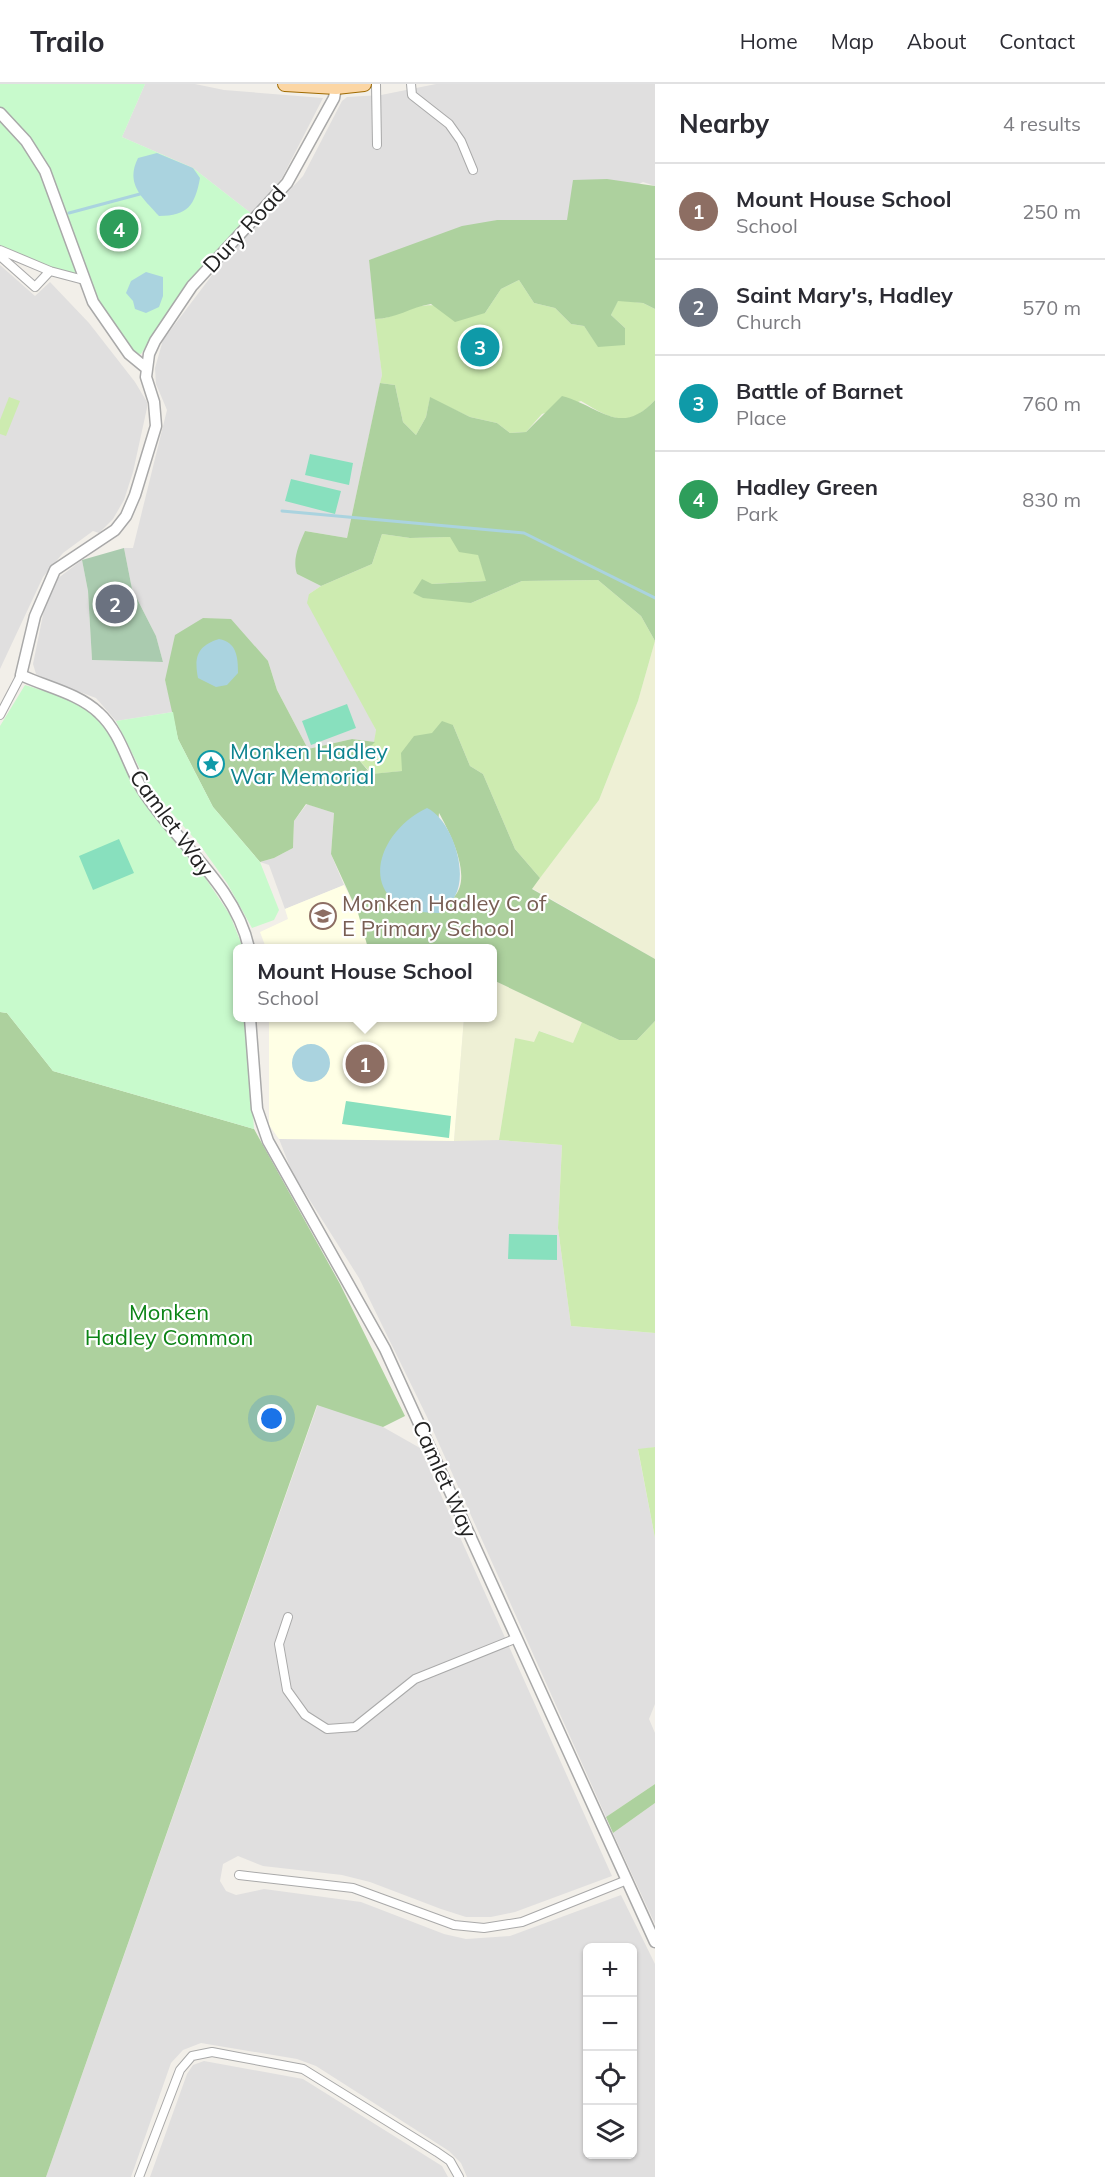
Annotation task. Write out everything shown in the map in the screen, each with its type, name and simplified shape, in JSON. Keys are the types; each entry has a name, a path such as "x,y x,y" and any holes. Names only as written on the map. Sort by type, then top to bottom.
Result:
{"main road":[{"path":"285,84 336,87 364,84"}],"street":[{"path":"375,84 377,145"},
{"path":"411,84 412,95 455,131 473,170"},
{"name":"Dury Road","path":"147,368 156,340 192,286 221,251 261,213 298,167 334,98 336,87"},
{"path":"0,113 26,141 45,171 93,302 135,361 147,368 156,414 156,426 135,495 126,516 116,530 55,570 35,616 21,675 0,715"},
{"path":"0,250 50,272 84,280"},
{"path":"0,256 35,287 50,272"},
{"name":"Camlet Way","path":"21,675 75,697 105,719 117,736 142,789 216,883 235,914 247,944"},
{"name":"Camlet Way","path":"250,1022 253,1073 261,1125 386,1349 655,1942"},
{"path":"288,1617 279,1644 287,1690 305,1715 327,1728 355,1727 415,1679 517,1638"},
{"path":"239,1875 353,1888 454,1925 484,1928 522,1922 627,1880"},
{"path":"140,2177 180,2070 192,2056 212,2052 288,2066 317,2076 450,2160 459,2177"}],"shaded area":[{"path":"145,84 195,84 224,90 323,98 282,178 252,214 193,168 122,137"},
{"path":"436,84 655,84 655,186 643,182 567,220 497,220 369,260 382,375 347,538 305,531 297,574 321,586 309,594 376,730 375,742 352,739 308,749 277,690 268,661 165,680 173,712 116,721 96,698 45,679 36,674 33,664 47,595 57,579 82,560 88,591 92,660 163,662 156,636 132,589 124,548 133,548 167,410 156,384 155,368 163,340 225,258 303,176 342,101 347,97 381,95"},
{"path":"0,265 35,296 50,282 89,323 135,382 147,402 147,408 133,472 124,500 113,519 99,533 93,531 63,553 43,577 0,669"},
{"path":"124,548 132,589 156,636 163,662 92,660 88,591 82,560"},
{"path":"655,641 655,959 532,888 599,800 638,701"},
{"path":"307,804 334,813 331,854 344,885 285,909 269,865 260,862 293,848 294,821"},
{"name":"Monken Hadley C of E Primary School","path":"344,885 358,913 367,944 264,944 260,932 288,919 285,909"},
{"path":"497,982 582,1022 573,1043 540,1031 534,1043 515,1038 499,1140 454,1141 464,1022 497,1022"},
{"path":"269,1022 464,1022 454,1141 279,1139 269,1125"},
{"path":"279,1139 499,1140 562,1145 558,1228 571,1326 655,1333 655,1447 638,1450 655,1538 655,1704 649,1719 655,1733 655,1784 606,1817 427,1417 359,1278 292,1172"},
{"path":"318,1404 383,1427 420,1448 612,1876 515,1912 491,1917 466,1917 370,1882 342,1875 263,1866 238,1856 223,1864 220,1881 226,1891 236,1895 264,1889 361,1902 444,1934 466,1939 510,1936 621,1895 655,1964 655,2177 467,2177 461,2163 449,2151 316,2066 297,2059 201,2043 183,2050 171,2063 131,2177 46,2177"},
{"path":"655,1803 655,1924 613,1833"},
{"path":"204,2061 303,2079 442,2166 448,2177 150,2177 187,2074 193,2065"}],"green space":[{"path":"0,84 145,84 122,137 193,168 252,214 181,292 141,354 134,351 118,334 88,278 53,269 0,245"},
{"path":"607,179 655,186 655,309 643,303 618,301 611,315 625,328 625,345 598,347 584,326 571,324 555,308 534,303 519,280 501,289 485,313 455,322 431,304 375,319 369,260 462,226 497,220 567,220 573,180"},
{"path":"519,280 534,303 555,308 571,324 584,326 598,346 625,344 625,328 611,315 618,300 643,303 655,309 655,400 636,415 628,418 610,417 581,401 542,414 526,432 510,433 497,423 470,417 430,398 426,417 416,435 403,422 395,385 380,383 382,375 375,319 387,318 409,308 432,305 485,313 501,289"},
{"path":"380,383 395,385 403,422 416,435 426,417 430,397 470,417 497,423 510,433 526,432 562,396 599,412 620,418 631,417 643,411 655,400 655,641 641,616 598,580 522,581 471,603 423,598 413,593 422,579 432,584 486,581 478,555 459,552 450,537 410,538 382,534 372,564 321,586 297,574 296,557 305,531 347,538"},
{"path":"9,397 20,401 6,436 0,434 0,420"},
{"path":"310,454 353,463 349,485 305,475"},
{"path":"291,479 341,491 335,514 285,501"},
{"path":"382,534 410,538 450,537 478,554 487,581 432,584 471,603 522,581 598,580 641,616 655,641 638,701 599,800 540,878 515,849 483,774 470,766 453,725 403,771 372,774 358,759 374,742 376,730 307,603 309,594 321,586 372,564"},
{"path":"203,618 231,619 268,661 277,690 308,749 352,739 375,742 358,759 371,774 402,771 401,753 414,736 432,733 442,721 453,725 470,766 483,774 515,849 540,878 532,889 655,959 655,1021 637,1040 619,1040 497,982 497,944 367,944 358,913 331,854 334,813 306,804 294,821 293,848 260,862 213,807 178,739 165,680 175,635","holes":["439,813 454,843 461,867 459,888 454,897 430,913"]},
{"path":"25,685 72,702 99,718 230,915 241,944 233,944 233,1022 246,1022 254,1129 53,1071 7,1013 0,1012 0,726"},
{"path":"347,704 356,728 311,745 302,721"},
{"path":"173,712 178,739 213,807 260,862 279,910 274,920 252,928 227,883 200,845 149,787 116,721"},
{"path":"119,839 134,873 93,890 79,856"},
{"name":"Monken Hadley Common","path":"0,1012 7,1013 53,1071 254,1129 340,1284 405,1416 383,1427 317,1405 46,2177 0,2177"},
{"path":"655,1021 655,1333 571,1326 558,1228 562,1145 499,1140 515,1038 534,1042 539,1031 573,1043 582,1022 619,1040 637,1040"},
{"path":"346,1101 451,1116 449,1138 342,1124"},
{"path":"509,1234 557,1235 557,1260 508,1259"},
{"path":"655,1447 655,1538 638,1449"},
{"path":"655,1784 655,1803 613,1833 606,1817"}],"water":[{"path":"157,153 193,168 200,178 192,202 177,214 159,216 141,196 134,183 134,167 138,158"},
{"path":"146,272 163,277 163,296 159,307 146,313 135,309 133,301 126,293 131,281"},
{"path":"219,639 230,643 233,647 237,656 238,673 227,685 216,687 198,678 196,664 202,649"},
{"path":"427,808 436,814 450,834 459,860 459,885 455,896 439,913 412,910 394,901 383,887 380,871 383,854 393,836 407,821"},
{"path":"311,1044 325,1049 330,1063 325,1077 311,1082 297,1077 292,1063 297,1049"}],"waterway":[{"path":"69,213 140,194"},
{"path":"282,511 524,533 655,598"}],"place":[{"name":"Hadley Green","path":"119,229"},
{"name":"Battle of Barnet","path":"480,347"},
{"name":"Saint Mary's, Hadley","path":"115,604"},
{"name":"Monken Hadley War Memorial","path":"211,764"},
{"name":"Monken Hadley C of E Primary School","path":"323,916"},
{"name":"Mount House School","path":"365,1064"}]}
